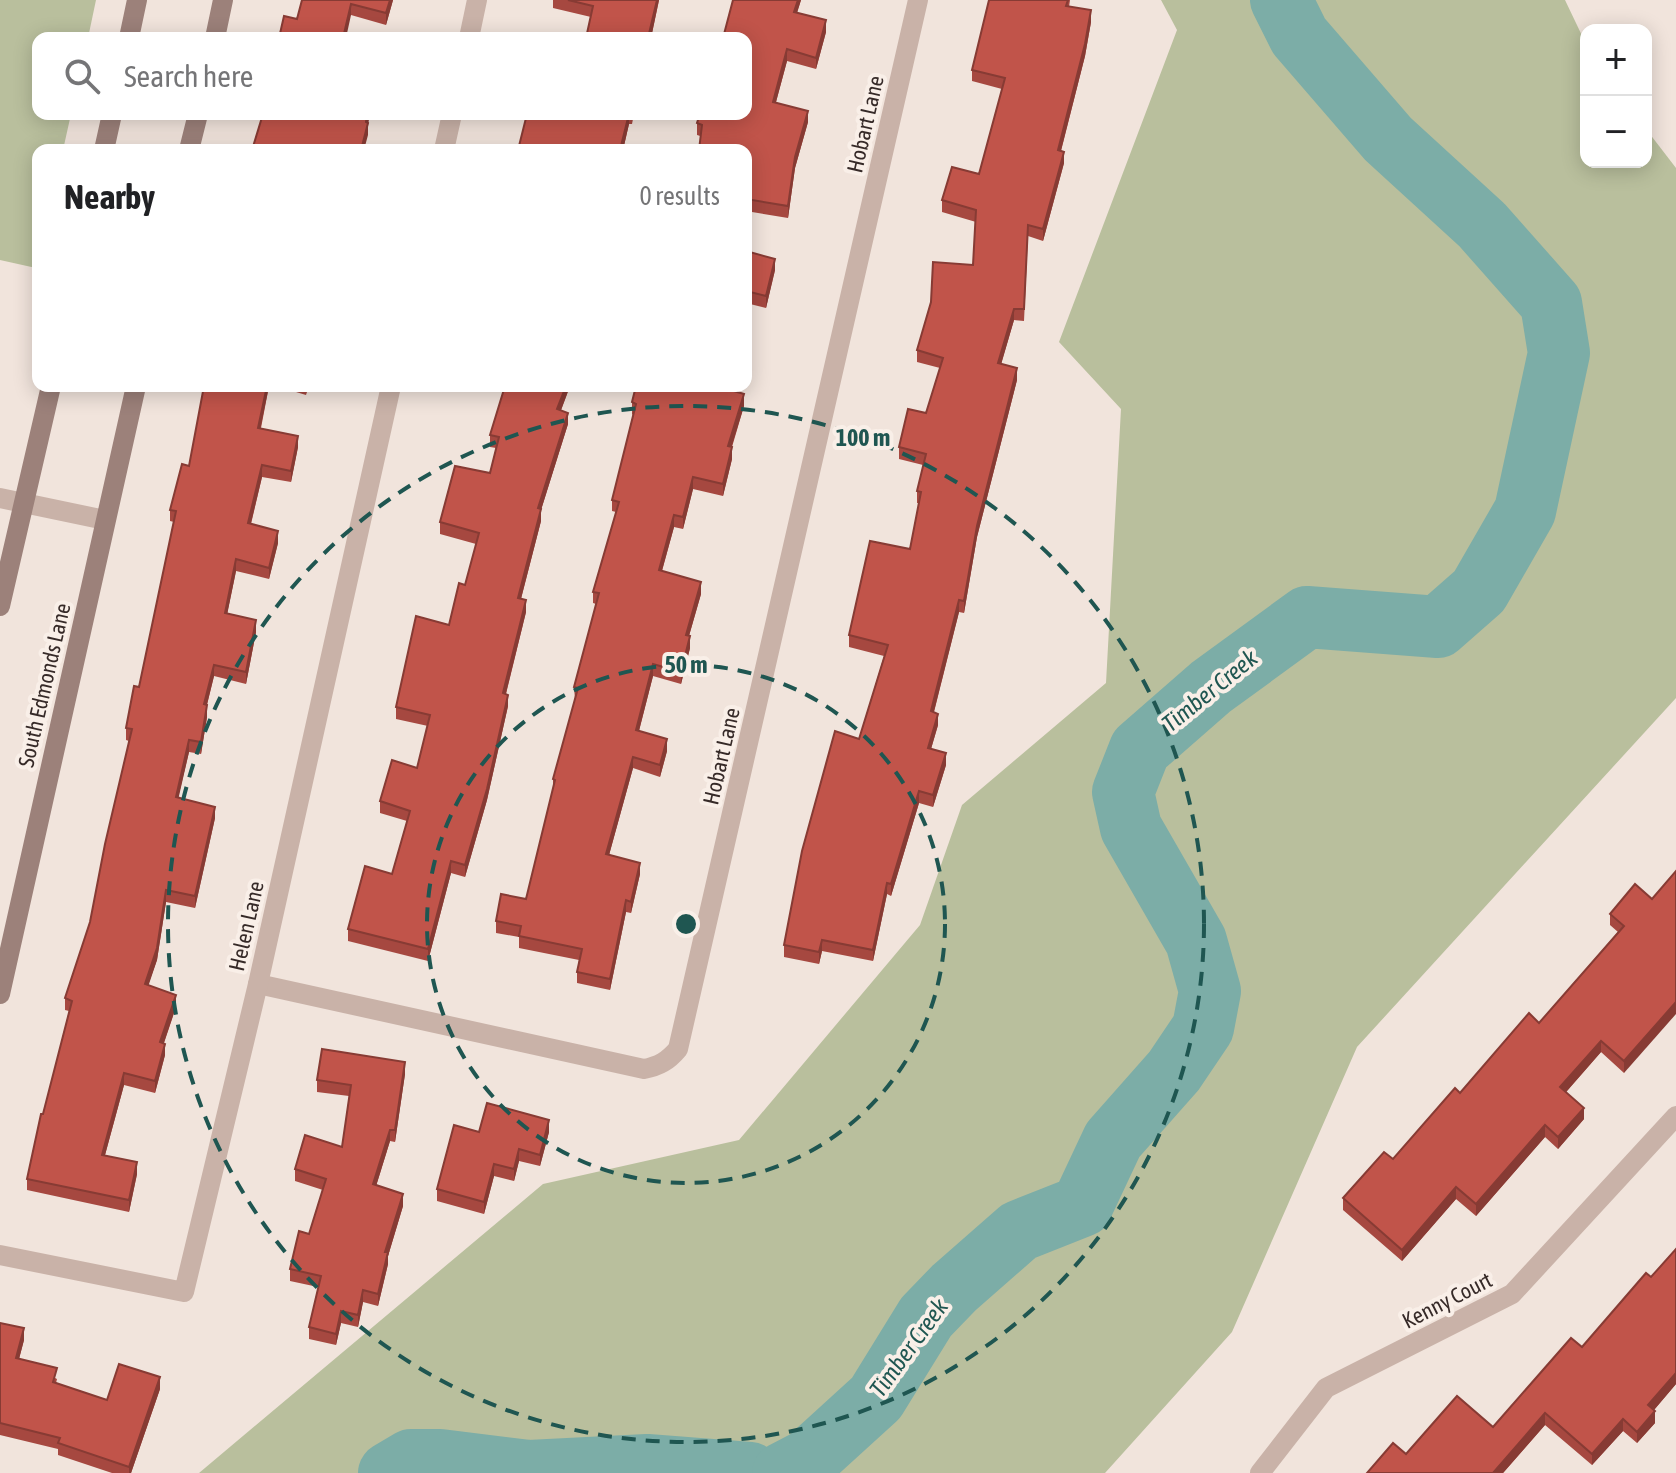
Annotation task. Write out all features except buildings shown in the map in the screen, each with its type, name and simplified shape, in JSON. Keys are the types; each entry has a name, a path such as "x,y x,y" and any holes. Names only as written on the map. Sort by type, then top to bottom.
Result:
{"main road":[{"path":"130,32 137,0"},
{"path":"216,32 223,0"},
{"path":"105,144 111,120"},
{"path":"190,144 196,120"},
{"path":"0,606 50,392"},
{"name":"South Edmonds Lane","path":"0,994 135,392"}],"street":[{"path":"470,32 477,0"},
{"name":"Hobart Lane","path":"258,984 644,1069 658,1067 678,1049 918,0"},
{"path":"445,144 451,120"},
{"name":"Helen Lane","path":"0,1255 184,1292 258,984 390,392"},
{"path":"0,498 105,520"},
{"name":"Kenny Court","path":"1260,1473 1326,1388 1512,1294 1676,1116"}],"green space":[{"path":"0,0 96,0 89,32 32,32 32,120 70,120 64,144 32,144 32,267 0,260"},
{"path":"1161,0 1565,0 1580,31 1580,168 1652,168 1652,137 1676,168 1676,698 1357,1047 1232,1332 1105,1473 199,1473 543,1184 739,1140 920,925 962,805 1106,683 1121,409 1059,342 1177,30"}],"waterway":[{"name":"Timber Creek","path":"783,1473 808,1460 876,1398 926,1317 954,1288 1019,1231 1082,1206 1113,1140 1174,1071 1203,1028 1210,991 1196,941 1131,828 1123,792 1140,749 1211,687 1307,617 1438,627 1479,591 1525,511 1559,353 1551,303 1482,225 1388,139 1299,36 1281,0"},
{"name":"Timber Creek","path":"389,1473 411,1460 440,1460 529,1471 647,1465 750,1473"}]}
